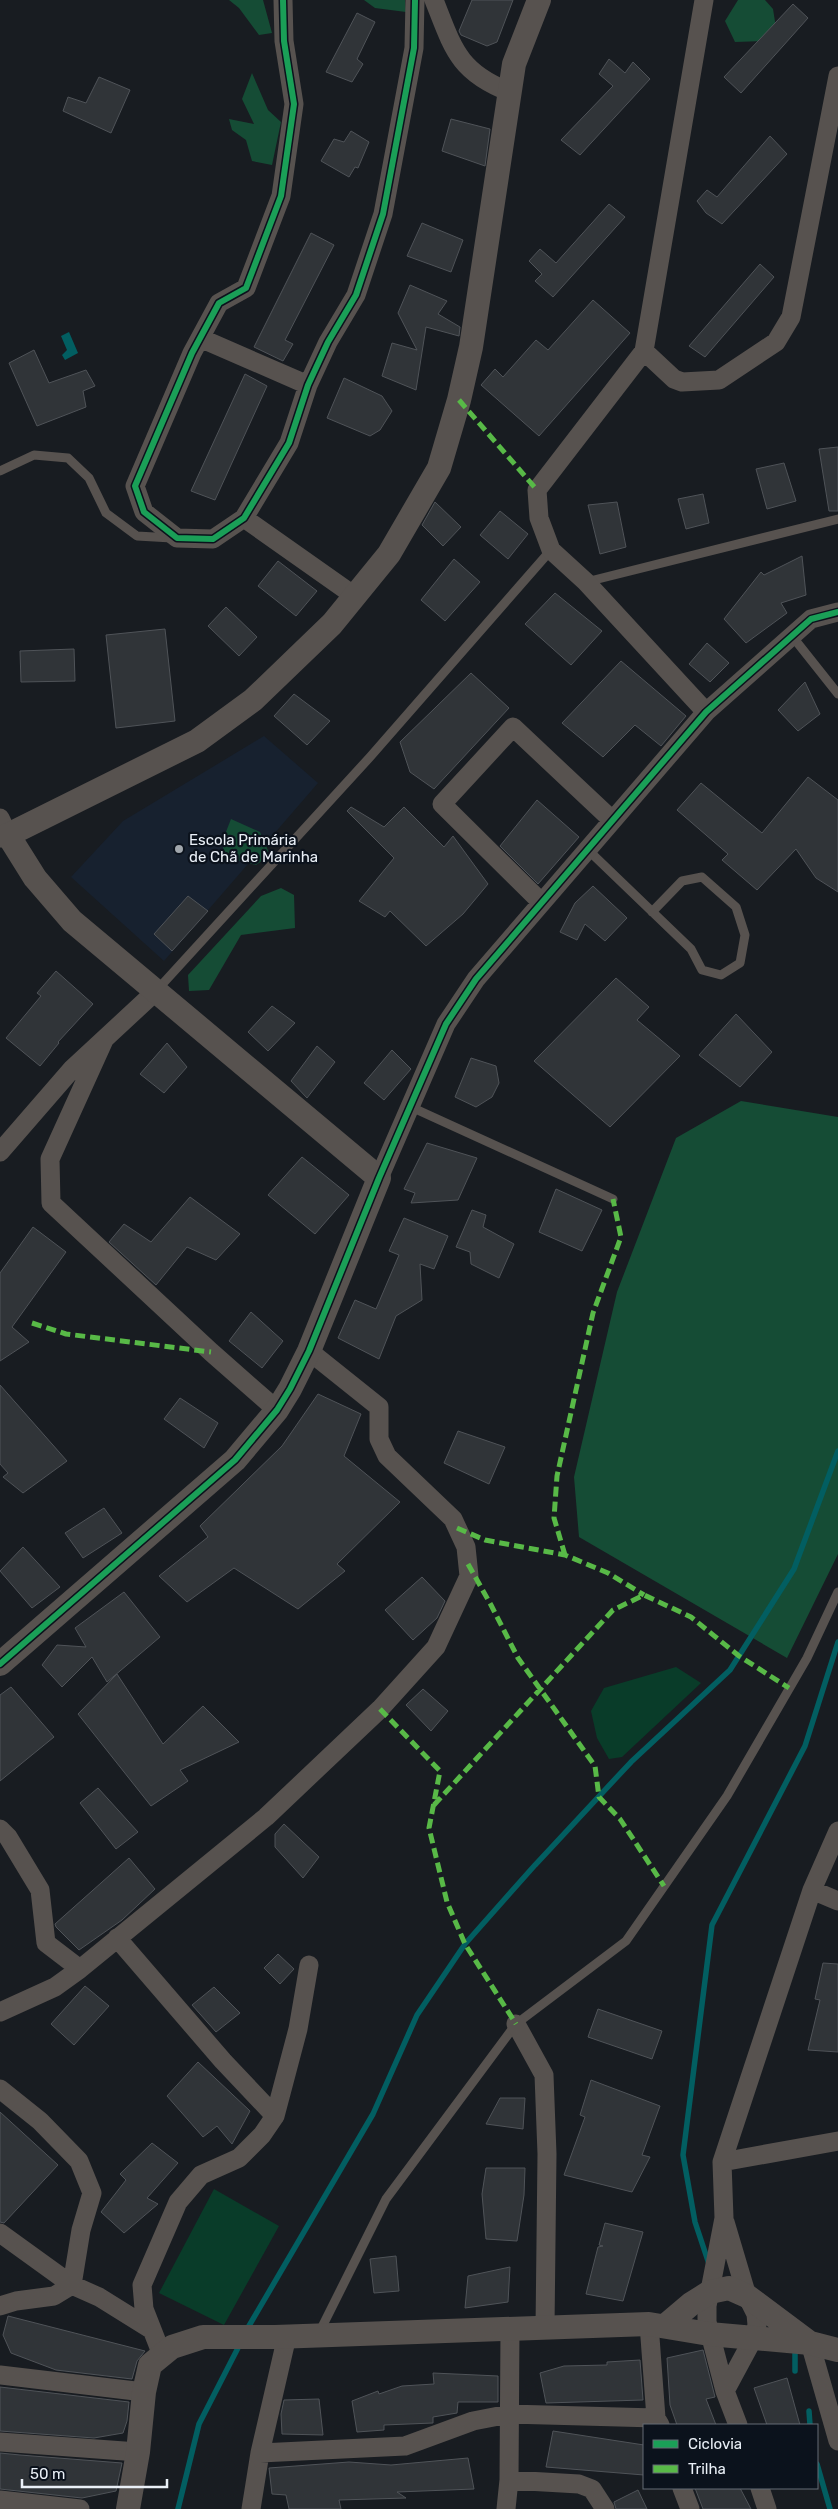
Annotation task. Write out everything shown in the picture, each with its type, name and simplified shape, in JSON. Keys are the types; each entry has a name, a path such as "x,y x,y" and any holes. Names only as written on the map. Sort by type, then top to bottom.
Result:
{"street":[{"path":"283,0 284,41 294,104 281,196 246,288 219,303 200,338 135,486 144,512 177,538 213,539 244,518 288,443 308,385 328,342 356,295 383,214 414,48 415,0"},
{"path":"434,0 460,59 484,80 510,92"},
{"path":"379,1178 72,921 35,878 3,830 197,741 253,700 332,624 389,554 439,468 459,400 471,347 514,64 539,0"},
{"path":"704,0 644,351 536,490 539,518 551,550 586,582 706,712"},
{"path":"644,351 674,379 682,382 718,380 776,342 782,334 791,317 838,76"},
{"path":"200,338 308,385"},
{"path":"244,518 356,596"},
{"path":"0,1664 235,1460 277,1410 309,1351 379,1178 446,1024 476,979 706,712 811,618 838,612"},
{"path":"541,902 442,804 513,728 612,820"},
{"path":"0,1152 72,1069 155,992"},
{"path":"104,1040 50,1159 51,1203 211,1352 277,1410"},
{"path":"0,2012 55,1987 266,1818 380,1709 436,1647 470,1576 466,1546 453,1519 387,1456 379,1439 379,1407 309,1351"},
{"path":"0,1829 8,1837 40,1890 46,1943 80,1968"},
{"path":"738,2424 725,2390 709,2334 707,2306 724,2218 722,2162 812,1890 838,1831"},
{"path":"812,1890 838,1901"},
{"path":"117,1938 223,2060 275,2116"},
{"path":"162,2355 144,2309 142,2285 178,2202 201,2176 239,2158 262,2135 275,2116 298,2029 308,1965"},
{"path":"516,2024 544,2075 547,2154 545,2328"},
{"path":"0,2090 40,2121 79,2161 92,2193 81,2230 72,2285 54,2296 16,2301 0,2306"},
{"path":"722,2162 838,2142"},
{"path":"724,2218 747,2296 756,2314 757,2325 753,2339 725,2390"},
{"path":"0,2233 72,2285 99,2297 152,2330"},
{"path":"657,2325 710,2292 729,2288 747,2296 810,2344 838,2441"},
{"path":"260,2453 405,2446 473,2421 510,2414 658,2422 657,2325"},
{"path":"128,2509 138,2452 144,2392 150,2365 172,2347 202,2337 281,2337 657,2325 709,2334 810,2344 838,2350"},
{"path":"506,2509 509,2480 510,2329"},
{"path":"251,2509 281,2337"},
{"path":"0,2375 144,2392"},
{"path":"0,2442 138,2452"},
{"path":"509,2480 579,2484 592,2489 605,2509"},
{"path":"682,2489 690,2509"},
{"path":"760,2489 767,2509"},
{"path":"0,2500 80,2509"}],"lane":[{"path":"0,471 34,455 68,458 89,478 106,513 137,536 177,538"},
{"path":"586,582 838,519"},
{"path":"155,992 370,756 551,550"},
{"path":"792,636 838,694"},
{"path":"587,849 652,912 691,949 702,970 721,975 740,963 745,935 736,907 702,877 682,881 652,912"},
{"path":"411,1107 612,1199"},
{"path":"318,2335 386,2199 516,2024 626,1941 727,1796 806,1658 838,1592"}],"shaded area":[{"name":"Escola Primária de Chã de Marinha","path":"264,736 318,783 164,961 71,877 123,821"}],"green space":[{"path":"229,0 263,0 272,33 259,35 239,8"},
{"path":"364,0 405,0 406,12 375,8"},
{"path":"738,0 765,0 773,9 776,28 764,41 735,42 725,21"},
{"path":"252,73 268,110 281,122 272,165 252,161 246,140 232,130 229,119 254,124 242,99"},
{"path":"231,819 260,832 270,855 256,865 225,857 222,842"},
{"path":"281,888 294,895 295,928 241,935 209,990 189,991 188,975 261,896"},
{"path":"741,1101 838,1117 838,1554 787,1658 579,1537 574,1477 617,1292 676,1138"},
{"path":"676,1667 701,1683 622,1757 609,1759 597,1738 591,1711 604,1688"},
{"path":"214,2189 279,2226 224,2325 159,2293"}],"water":[{"path":"69,332 78,353 65,360 62,355 67,350 61,336"}],"building":[{"path":"472,0 513,0 497,42 487,46 461,35 459,31"},
{"path":"793,4 808,18 741,93 724,77"},
{"path":"357,13 375,22 357,59 363,64 352,82 326,72"},
{"path":"609,59 625,73 633,62 650,79 580,155 561,140 613,86 599,74"},
{"path":"99,77 130,90 111,133 63,111 68,97 86,103"},
{"path":"451,119 490,129 485,166 442,151"},
{"path":"351,131 369,142 358,168 355,167 349,177 321,161 334,139 344,142"},
{"path":"770,136 787,154 722,224 706,213 697,201 707,190 717,197"},
{"path":"609,204 625,217 553,297 535,281 542,274 529,261 540,249 556,263"},
{"path":"422,223 463,240 451,272 407,256"},
{"path":"311,233 334,245 285,340 293,344 283,361 254,347"},
{"path":"760,264 774,277 705,357 689,346"},
{"path":"410,285 447,301 438,314 460,327 459,336 426,327 416,390 382,376 392,343 417,350 398,313"},
{"path":"593,300 630,333 539,436 481,385 495,369 503,377 536,340 548,350"},
{"path":"34,350 49,383 86,370 95,386 83,391 86,407 37,426 9,363"},
{"path":"245,374 267,386 215,500 191,491"},
{"path":"344,378 382,396 392,411 380,430 370,436 327,418"},
{"path":"838,447 838,511 829,511 819,449"},
{"path":"784,463 796,501 767,509 756,469"},
{"path":"703,494 709,523 686,529 678,499"},
{"path":"435,502 461,527 443,546 422,525"},
{"path":"617,502 626,547 600,554 588,505"},
{"path":"500,511 528,534 508,559 480,535"},
{"path":"802,556 806,595 781,603 787,613 746,643 724,619 761,572 764,575"},
{"path":"454,559 480,582 445,621 421,600"},
{"path":"278,561 317,591 296,616 258,586"},
{"path":"555,593 602,631 571,665 525,624"},
{"path":"226,607 257,637 239,656 208,626"},
{"path":"165,629 175,721 116,728 106,635"},
{"path":"707,643 729,663 710,682 689,664"},
{"path":"74,649 75,681 21,682 20,651"},
{"path":"621,661 686,716 661,746 635,725 603,757 562,723"},
{"path":"471,673 509,708 434,789 410,772 400,742"},
{"path":"805,682 820,714 798,731 778,710"},
{"path":"294,694 330,721 307,745 274,716"},
{"path":"808,777 838,800 838,892 816,878 796,849 757,890 722,860 728,854 677,810 701,783 762,833"},
{"path":"537,800 579,837 538,884 500,846"},
{"path":"351,807 384,827 404,807 444,847 453,836 488,884 463,914 426,946 390,911 385,917 359,901 394,858 347,811"},
{"path":"593,886 627,918 605,941 585,924 577,940 560,932 575,903"},
{"path":"188,896 208,911 172,951 154,934"},
{"path":"56,971 93,1004 58,1042 40,1066 6,1038 41,996 37,993"},
{"path":"616,978 649,1007 637,1020 680,1056 610,1127 534,1061"},
{"path":"272,1006 295,1023 268,1051 248,1032"},
{"path":"736,1014 772,1052 740,1087 699,1055"},
{"path":"167,1043 187,1067 164,1093 140,1074"},
{"path":"317,1046 335,1062 307,1098 291,1081"},
{"path":"392,1050 411,1069 384,1100 364,1083"},
{"path":"471,1058 496,1066 499,1083 492,1097 476,1107 455,1097"},
{"path":"427,1143 477,1158 458,1200 411,1203 415,1193 404,1189"},
{"path":"302,1157 349,1195 315,1234 268,1195"},
{"path":"556,1189 602,1210 582,1251 539,1232"},
{"path":"190,1197 240,1234 216,1260 187,1247 156,1285 109,1242 124,1224 151,1242"},
{"path":"472,1210 486,1215 483,1227 514,1244 499,1278 471,1264 470,1252 456,1247"},
{"path":"404,1218 448,1236 434,1269 420,1264 422,1300 396,1316 379,1359 338,1338 355,1300 376,1309 399,1255 389,1251"},
{"path":"33,1227 66,1252 12,1327 29,1342 0,1361 0,1273"},
{"path":"251,1312 283,1341 262,1368 229,1341"},
{"path":"0,1385 67,1461 23,1493 3,1477 8,1473 0,1464"},
{"path":"318,1394 361,1414 344,1456 400,1502 337,1564 345,1571 298,1609 234,1568 187,1602 159,1576 208,1537 200,1526 282,1446"},
{"path":"180,1398 218,1423 204,1448 164,1419"},
{"path":"458,1431 505,1447 489,1484 444,1463"},
{"path":"104,1508 122,1533 83,1558 65,1533"},
{"path":"23,1547 60,1587 32,1608 0,1571"},
{"path":"422,1577 445,1601 437,1618 413,1640 385,1610"},
{"path":"124,1592 160,1637 107,1682 92,1657 62,1687 42,1665 57,1645 86,1647 75,1628"},
{"path":"117,1674 163,1744 203,1706 239,1742 180,1770 188,1781 151,1806 78,1714"},
{"path":"11,1687 54,1737 0,1781 0,1695"},
{"path":"423,1689 448,1711 431,1731 406,1705"},
{"path":"98,1788 138,1832 116,1849 80,1803"},
{"path":"284,1824 319,1857 303,1878 275,1847 275,1834"},
{"path":"129,1858 155,1889 122,1920 79,1950 55,1924"},
{"path":"278,1954 294,1969 280,1984 264,1968"},
{"path":"823,1963 838,1964 838,2052 808,2050 820,2000 815,1999"},
{"path":"85,1986 109,2006 74,2045 51,2024"},
{"path":"214,1987 240,2013 216,2032 192,2005"},
{"path":"598,2009 662,2031 652,2059 588,2037"},
{"path":"198,2062 250,2111 232,2144 217,2126 203,2137 167,2096"},
{"path":"591,2080 660,2106 642,2155 650,2157 632,2192 564,2175 585,2117 580,2115"},
{"path":"500,2098 525,2098 523,2129 486,2124"},
{"path":"0,2112 58,2165 4,2223 0,2222"},
{"path":"152,2143 178,2163 147,2198 158,2204 124,2233 101,2212 126,2180 120,2174"},
{"path":"486,2168 525,2168 524,2195 517,2241 486,2239 482,2194"},
{"path":"605,2223 643,2232 623,2301 586,2294 598,2247 603,2246 599,2245"},
{"path":"396,2256 399,2291 374,2293 370,2259"},
{"path":"510,2267 508,2302 465,2308 468,2276"},
{"path":"8,2316 145,2351 137,2361 132,2379 56,2370 11,2353 3,2335"},
{"path":"703,2350 715,2397 706,2399 716,2424 677,2424 670,2405 667,2358"},
{"path":"640,2360 643,2400 546,2403 540,2373 564,2366 607,2365 607,2362"},
{"path":"433,2373 498,2376 498,2402 458,2402 457,2413 433,2417 433,2423 384,2425 384,2430 357,2432 352,2401 378,2391 379,2394 402,2386 434,2384"},
{"path":"787,2378 800,2424 767,2424 754,2388"},
{"path":"0,2387 129,2402 127,2421 123,2433 94,2438 0,2431"},
{"path":"319,2399 323,2435 282,2434 281,2414 284,2400"},
{"path":"553,2431 643,2445 643,2475 546,2467"},
{"path":"0,2453 122,2463 116,2491 82,2498 0,2489"},
{"path":"468,2458 474,2489 397,2492 406,2498 339,2500 341,2509 289,2509 286,2495 272,2494 269,2468 349,2462 391,2465"},
{"path":"695,2489 741,2489 751,2509 703,2509"},
{"path":"638,2490 647,2509 616,2509 614,2502"}],"waterway":[{"path":"246,2331 373,2114 417,2015 465,1944 535,1865 631,1762 730,1670 794,1569 838,1451"},
{"path":"709,2264 695,2222 683,2155 712,1925 805,1746 838,1642"},
{"path":"178,2509 199,2424 240,2344"},
{"path":"795,2349 795,2371"},
{"path":"809,2411 810,2424"},
{"path":"818,2467 830,2509"}],"marked path":[{"path":"459,400 537,490"},
{"path":"565,1555 554,1518 557,1476 593,1313 621,1237 613,1199"},
{"path":"32,1323 66,1334 211,1352"},
{"path":"457,1528 485,1540 565,1555 608,1573 644,1595"},
{"path":"468,1564 518,1658 595,1766 599,1797 620,1819 664,1886"},
{"path":"434,1805 613,1610 644,1595 691,1617 739,1656 789,1688"},
{"path":"380,1709 440,1771 429,1828 447,1902 465,1944 516,2024"}],"cycle path":[{"path":"283,0 284,41 294,104 281,196 246,288 219,303 192,353 135,486 144,512 177,538 213,539 244,518 289,443 308,385 328,342 356,295 383,214 414,48 415,0"},
{"path":"0,1664 235,1460 277,1410 309,1351 379,1178 446,1024 476,979 706,712 811,619 838,612"}],"place":[{"name":"Escola Primária de Chã de Marinha","path":"179,849"}]}
